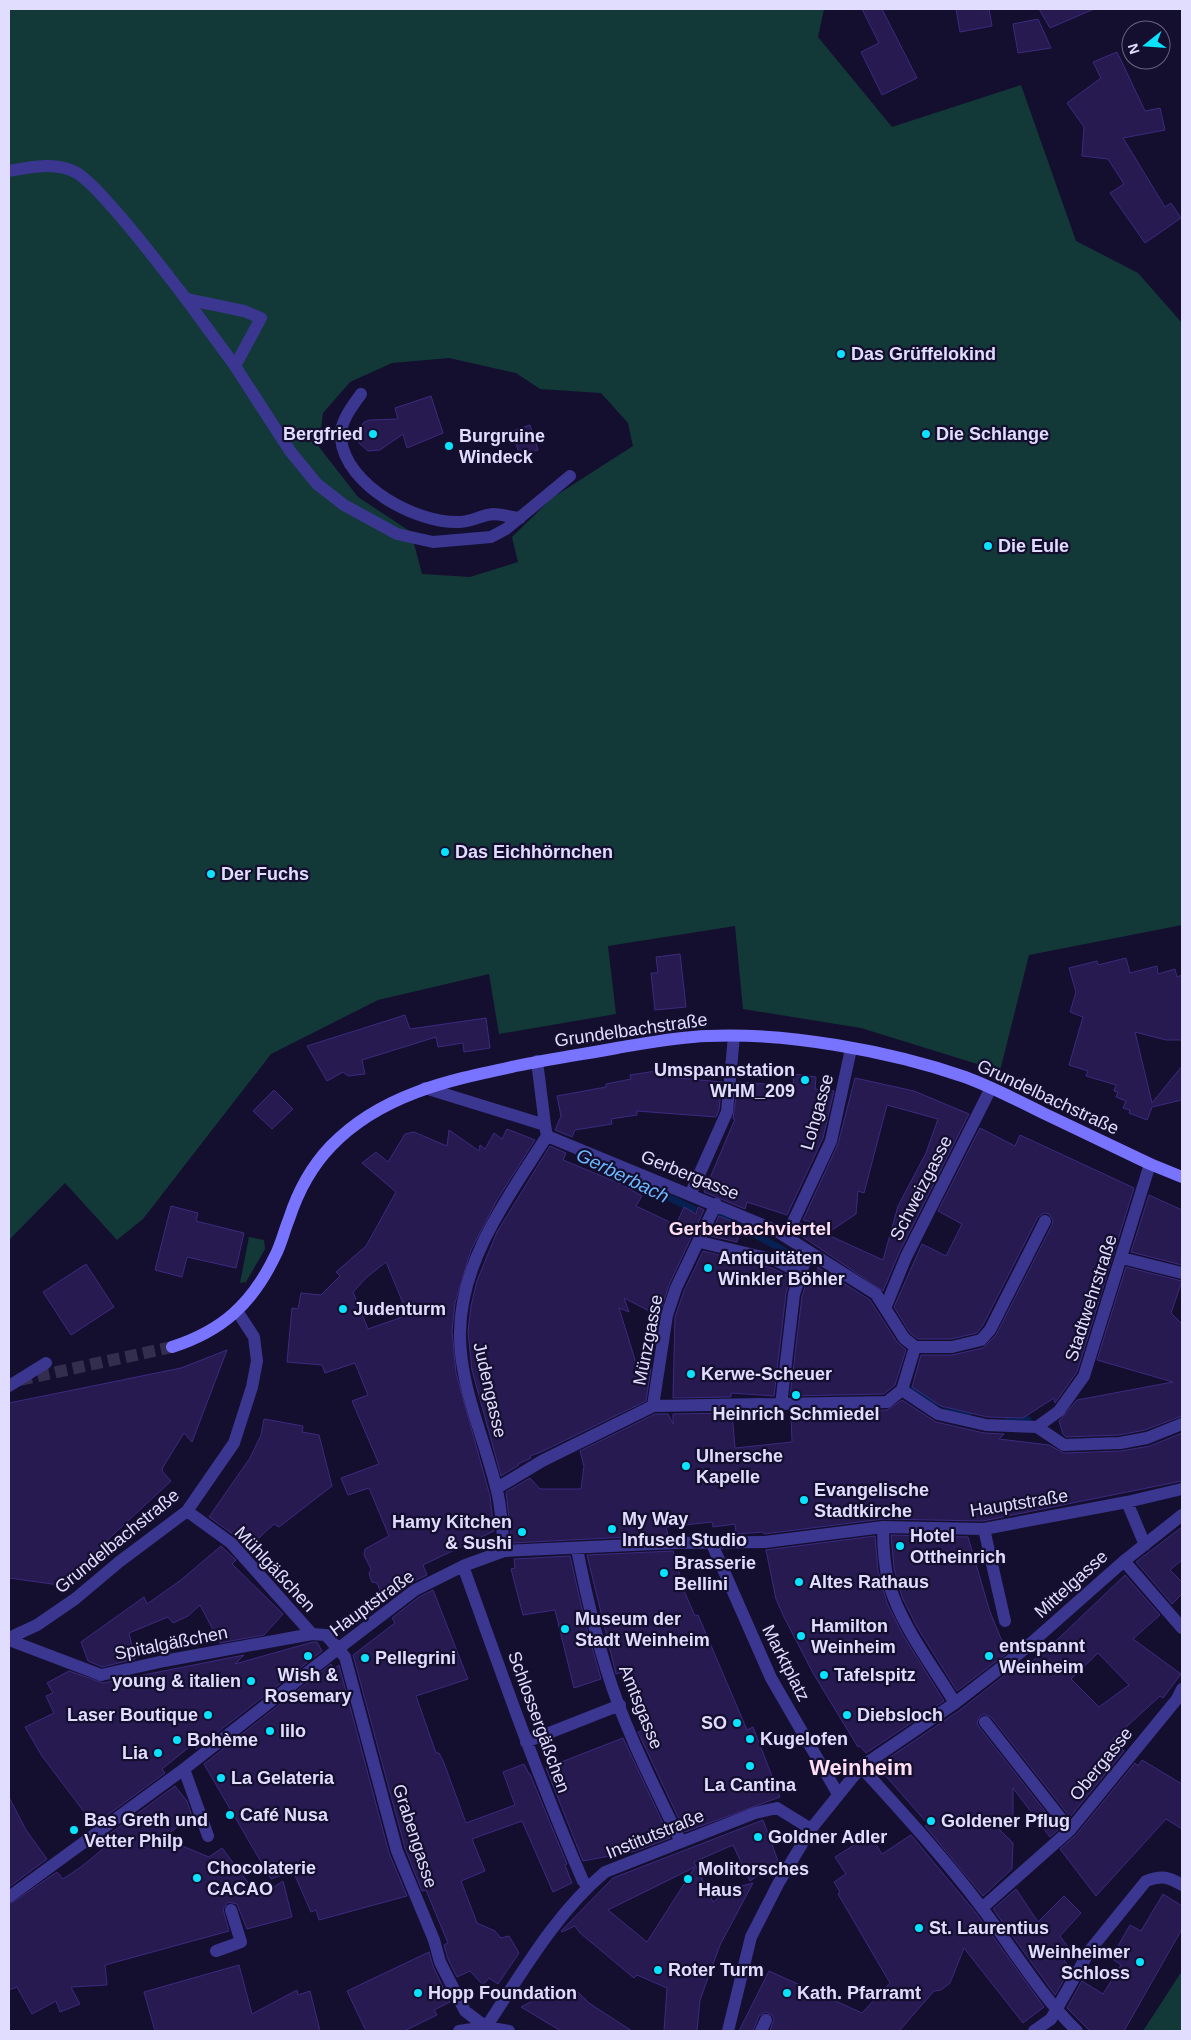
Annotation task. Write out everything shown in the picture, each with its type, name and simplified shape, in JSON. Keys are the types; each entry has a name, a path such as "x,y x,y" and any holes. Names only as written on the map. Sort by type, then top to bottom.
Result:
{"main road":[{"name":"Grundelbachstraße","path":"172,1347 211,1332 237,1311 251,1296 276,1255 298,1192 307,1176 330,1147 372,1113 425,1088 537,1061 678,1038 734,1036 796,1040 851,1049 915,1063 965,1077 1150,1164 1182,1177"}],"street":[{"path":"9,171 35,166 52,166 76,172 96,190 138,236 186,299 235,366 290,451 316,484 344,506 397,534 433,542 491,537 506,529 570,476"},
{"path":"186,299 244,311 262,318 235,366"},
{"path":"360,394 344,419 340,438 352,470 377,492 420,517 460,522 493,514 520,518"},
{"path":"690,1195 727,1112 734,1036"},
{"name":"Lohgasse","path":"786,1237 831,1141 851,1049"},
{"path":"537,1061 546,1130"},
{"name":"Gerbergasse","path":"425,1088 546,1130 690,1195 716,1204 775,1230 876,1294 886,1306 904,1338 915,1347"},
{"name":"Schweizgasse","path":"886,1306 906,1257 991,1088"},
{"name":"Judengasse","path":"504,1551 497,1488 467,1382 460,1333 461,1314 470,1277 484,1240 546,1130"},
{"name":"Stadtwehrstraße","path":"1037,1427 1059,1410 1084,1376 1150,1164"},
{"name":"Münzgasse","path":"497,1488 542,1461 653,1406 668,1315 676,1288 700,1242 716,1204"},
{"path":"653,1406 887,1402 902,1390 915,1347 952,1347 981,1340 990,1330 1046,1221"},
{"path":"700,1242 775,1260 801,1272"},
{"path":"781,1405 794,1294 808,1252"},
{"path":"1122,1258 1182,1273"},
{"name":"Grundelbachstraße","path":"9,1639 37,1626 75,1599 119,1562 187,1511 234,1443 252,1387 257,1361 254,1337 237,1311"},
{"path":"9,1386 46,1363"},
{"path":"902,1390 938,1414 986,1425 1037,1427 1064,1444 1078,1445 1147,1438 1182,1424"},
{"name":"Hauptstraße","path":"9,1897 184,1769 415,1590 463,1566 504,1551 675,1543 765,1542 883,1526 984,1529 1127,1502 1182,1489"},
{"path":"1127,1502 1145,1545"},
{"name":"Mühlgäßchen","path":"187,1511 231,1543 312,1634"},
{"name":"Mittelgasse","path":"728,2031 751,1937 778,1884 811,1829 861,1767 955,1703 1021,1652 1124,1561 1182,1515"},
{"path":"883,1526 884,1556 889,1585 904,1619 955,1703"},
{"path":"984,1529 1006,1621"},
{"name":"Marktplatz","path":"712,1544 771,1678 838,1794"},
{"name":"Amtsgasse","path":"577,1549 585,1589 606,1669 657,1792 681,1842"},
{"path":"1124,1561 1182,1628"},
{"name":"Schlossergäßchen","path":"463,1566 526,1742 563,1835 583,1881 588,1887"},
{"path":"312,1634 326,1635 339,1648"},
{"name":"Spitalgäßchen","path":"9,1639 101,1675 164,1661 312,1634"},
{"name":"Grabengasse","path":"339,1648 345,1657 397,1851 434,1940 440,1962 465,2011 486,2027 509,2031"},
{"name":"Obergasse","path":"982,1908 1070,1830 1180,1698"},
{"path":"526,1742 620,1705"},
{"path":"985,1722 1070,1830"},
{"path":"861,1767 946,1864 982,1908 1057,2010 1077,2031"},
{"path":"184,1769 208,1836"},
{"name":"Institutstraße","path":"486,2027 550,1931 588,1887 605,1872 755,1814 777,1808 811,1829"},
{"path":"1034,2031 1051,2019 1090,1950 1146,1881 1157,1876 1168,1876 1182,1885"},
{"path":"216,1950 241,1942 232,1910"},
{"path":"459,2031 486,2027"}],"green space":[{"path":"9,9 824,9 818,37 892,127 1021,85 1076,241 1138,273 1182,323 1182,925 1029,955 1000,1071 861,1028 743,1009 735,926 608,946 616,1014 499,1034 489,974 378,1000 271,1054 143,1219 117,1240 65,1183 9,1240","holes":["449,358 516,373 540,389 601,393 628,423 633,446 552,498 512,537 518,562 470,577 422,574 411,532 358,497 319,447 323,413 350,382 392,363"]},
{"path":"249,1237 264,1240 265,1249 246,1282 240,1283"},
{"path":"1182,1971 1182,2031 1143,2031"}],"building":[{"path":"862,9 882,9 917,78 882,95 861,52 879,43"},
{"path":"956,9 989,9 992,26 960,32"},
{"path":"1039,9 1094,9 1050,28"},
{"path":"1038,19 1051,48 1018,53 1013,24"},
{"path":"1117,52 1121,60 1121,70 1126,70 1145,111 1160,108 1165,130 1123,138 1165,207 1171,203 1181,218 1145,243 1110,193 1124,184 1108,159 1082,156 1084,127 1067,103 1101,78 1093,62"},
{"path":"431,396 443,433 407,448 403,434 380,450 368,451 359,443 358,432 364,422 398,419 395,408"},
{"path":"530,425 538,450 520,456 512,431"},
{"path":"680,954 686,1007 655,1010 651,973 658,973 656,957"},
{"path":"1126,958 1130,973 1157,966 1158,974 1175,969 1177,977 1182,975 1182,1040 1166,1040 1135,1032 1152,1103 1182,1066 1182,1100 1152,1107 1147,1120 1129,1113 1130,1110 1123,1108 1126,1101 1116,1097 1118,1092 1114,1091 1116,1085 1086,1076 1088,1071 1069,1065 1083,1017 1070,1012 1076,992 1069,968 1097,961 1098,965"},
{"path":"405,1015 410,1029 486,1018 490,1048 464,1052 463,1043 438,1047 436,1037 362,1060 365,1074 348,1076 343,1072 327,1081 307,1046"},
{"path":"656,1071 657,1076 722,1082 719,1110 716,1117 637,1111 637,1115 611,1119 612,1124 575,1130 572,1137 555,1130 561,1116 557,1096 606,1087 606,1084 631,1079 630,1075"},
{"path":"794,1074 816,1077 815,1089 834,1091 823,1138 787,1215 747,1202 745,1209 704,1192 735,1119 733,1119 738,1082 793,1086"},
{"path":"855,1078 914,1091 969,1114 899,1253 883,1291 797,1233 801,1223 809,1227 811,1222 803,1220 838,1144","holes":["887,1105 938,1119 926,1153 898,1206 883,1260 826,1234 856,1214 858,1191 864,1193"]},
{"path":"274,1090 293,1109 272,1129 253,1111"},
{"path":"980,1128 1015,1146 1020,1135 1134,1188 1077,1372 1055,1403 1054,1398 1023,1418 987,1417 941,1406 912,1387 921,1355 952,1355 983,1348 996,1335 1052,1225 1053,1220 1049,1214 1044,1213 1038,1217 983,1325 977,1333 951,1339 918,1339 910,1333 894,1307 922,1244 946,1256 962,1224 938,1211"},
{"path":"507,1129 535,1140 497,1200 471,1250 455,1303 452,1331 456,1373 490,1496 494,1531 423,1565 427,1575 410,1583 385,1602 377,1583 372,1582 369,1574 371,1569 364,1555 365,1549 389,1536 369,1488 348,1495 341,1478 379,1464 352,1401 368,1395 355,1363 325,1373 322,1365 287,1362 292,1308 298,1309 301,1293 321,1295 340,1276 336,1272 366,1246 396,1192 362,1163 376,1152 388,1162 405,1134 414,1132 447,1146 449,1130 479,1151 480,1145 485,1149 494,1133 502,1139","holes":["386,1262 408,1315 368,1329 353,1292 367,1277"]},
{"path":"550,1146 566,1153 563,1160 621,1184 642,1196 636,1206 676,1225 684,1207 696,1214 698,1207 704,1210 669,1285 659,1316 624,1298 629,1312 619,1308 636,1363 649,1364 651,1368 646,1401 530,1456 531,1458 518,1464 501,1476 472,1370 468,1332 471,1306 477,1281 497,1232"},
{"path":"1149,1195 1182,1210 1182,1265 1131,1252"},
{"path":"171,1206 198,1213 196,1221 244,1233 236,1268 187,1257 182,1277 155,1270"},
{"path":"719,1216 741,1225 737,1242 710,1236"},
{"path":"703,1251 772,1268 791,1277 786,1293 774,1396 731,1393 731,1397 673,1398 675,1317 684,1291"},
{"path":"86,1264 114,1307 71,1335 43,1292"},
{"path":"818,1267 870,1300 897,1342 906,1350 895,1385 884,1394 790,1396 802,1296 806,1284 813,1287"},
{"path":"1126,1267 1182,1281 1171,1313 1182,1324 1182,1416 1145,1430 1119,1435 1066,1437 1063,1434 1059,1421 1077,1400 1173,1382 1097,1360"},
{"path":"227,1350 192,1442 184,1433 163,1467 162,1471 171,1481 59,1585 9,1578 9,1403 181,1368"},
{"path":"902,1400 936,1422 984,1433 1004,1434 999,1439 1049,1445 1064,1453 1121,1451 1150,1446 1182,1433 1182,1481 983,1521 883,1519 764,1534 763,1532 736,1534 735,1524 713,1527 712,1522 666,1527 668,1535 512,1543 506,1492 530,1478 540,1489 581,1489 584,1466 580,1451 655,1414 668,1414 673,1424 673,1414 732,1413 735,1448 792,1442 791,1412 887,1410"},
{"path":"264,1419 303,1426 302,1432 319,1435 332,1486 279,1527 274,1524 247,1549 234,1535 209,1517 250,1458 261,1435"},
{"path":"1182,1527 1182,1560 1170,1570 1182,1582 1182,1594 1172,1604 1136,1562"},
{"path":"891,1535 968,1537 990,1612 1007,1653 957,1691 917,1627 902,1597 894,1568"},
{"path":"875,1536 878,1571 887,1603 903,1635 944,1701 866,1753 860,1746 858,1747 813,1673 784,1617 776,1599 766,1550"},
{"path":"221,1546 236,1560 232,1564 283,1614 264,1635 220,1643 200,1605 188,1616 173,1623 168,1617 129,1633 135,1659 102,1667 88,1661 81,1642 144,1597 147,1604 181,1580"},
{"path":"673,1551 685,1593 695,1616 698,1615 747,1730 753,1727 780,1797 685,1832 638,1732 644,1730 625,1678 622,1672 616,1674 587,1555"},
{"path":"570,1556 586,1626 601,1679 574,1688 555,1610 523,1615 511,1569 515,1568 514,1559"},
{"path":"1125,1575 1160,1615 1133,1639 1181,1674 1163,1698 1160,1696 1113,1739 1124,1751 1070,1817 991,1717 984,1714 980,1716 977,1723 979,1727 1059,1829 1050,1837 1013,1788 1013,1815 997,1827 1013,1843 1012,1869 983,1896 925,1826 928,1824 877,1766 960,1710 1014,1668 1017,1674 1058,1639","holes":["1098,1653 1129,1685 1099,1707 1071,1679"]},
{"path":"433,1590 468,1679 416,1696 436,1753 439,1753 444,1763 466,1823 515,1805 503,1772 524,1764 530,1774 567,1864 565,1865 572,1883 553,1892 522,1821 472,1839 485,1871 461,1881 477,1923 495,1931 501,1938 509,1936 519,1953 498,1984 489,1978 483,1985 470,1971 457,1977 448,1959 444,1945 448,1943 426,1890 422,1891 405,1848 353,1655 395,1623 392,1618 419,1597"},
{"path":"317,1642 322,1651 196,1749 193,1744 162,1769 165,1773 94,1825 42,1756 25,1727 54,1713 46,1696 53,1693 47,1683 69,1671 103,1683 244,1655 235,1664"},
{"path":"331,1664 334,1669 339,1665 389,1853 407,1896 319,1920 316,1910 311,1912 293,1871 271,1879 204,1764"},
{"path":"623,1738 670,1838 636,1851 583,1861 546,1768"},
{"path":"1142,1760 1182,1784 1182,1829 1166,1819 1096,1896 1060,1849 1076,1835 1135,1763 1138,1766"},
{"path":"175,1786 187,1801 192,1816 163,1838 209,1857 222,1848 259,1897 283,1881 292,1917 247,1929 237,1904 228,1902 223,1909 229,1931 105,1965 107,1985 71,1987 80,2004 60,2012 56,2001 32,2014 17,1987 9,1990 9,1905 57,1872 63,1879 81,1867 109,1844 104,1838"},
{"path":"9,1797 26,1830 47,1859 9,1887"},
{"path":"763,1820 778,1861 750,1881 733,1845 694,1862 713,1902 730,1889 753,1883 720,1945 700,2000 697,2031 664,2031 667,1988 637,1975 634,1978 580,1933 575,1926 561,1931 613,1878","holes":["695,1867 647,1942 608,1910"]},
{"path":"870,1835 882,1854 911,1835 976,1913 1044,2007 1023,2023 964,1948 950,1983 941,1990 934,1991 900,2030 902,2031 770,2031 774,2019 772,2015 766,2012 759,2016 753,2031 739,2031 769,1971 862,2013 890,1983 838,1894 840,1892 834,1882 846,1874 835,1857"},
{"path":"1016,1889 1038,1922 1064,1896 1081,1913 1060,1936 1068,1947 1059,1952 1070,1969 1055,1995 993,1909"},
{"name":"Weinheimer Schloss","path":"1163,1894 1182,1906 1182,1929 1124,2031 1090,2031 1067,2008 1082,1981 1103,1994 1121,1965 1111,1958 1130,1925 1141,1931"},
{"name":"Hopp Foundation","path":"429,1952 433,1966 450,2002 434,2010 437,2015 404,2031 366,2031 347,1991"},
{"path":"239,1965 252,2014 297,1990 298,1995 310,1991 320,2031 155,2031 144,1992"},
{"path":"546,1986 557,1992 559,1989 570,1996 574,1988 589,2003 632,2031 561,2031 521,2007 538,1998"}],"waterway":[{"name":"Gerberbach","path":"603,1166 693,1209"},
{"name":"Gerberbach","path":"721,1216 794,1256"},
{"name":"Gerberbach","path":"911,1390 968,1415"},
{"name":"Gerberbach","path":"1008,1420 1028,1420"}],"tunnel":[{"path":"20,1380 172,1347"}],"place":[{"name":"Das Grüffelokind","path":"841,354"},
{"name":"Bergfried","path":"373,434"},
{"name":"Die Schlange","path":"926,434"},
{"name":"Burgruine Windeck","path":"449,446"},
{"name":"Die Eule","path":"988,546"},
{"name":"Das Eichhörnchen","path":"445,852"},
{"name":"Der Fuchs","path":"211,874"},
{"name":"Umspannstation WHM_209","path":"805,1080"},
{"name":"Antiquitäten Winkler Böhler","path":"708,1268"},
{"name":"Judenturm","path":"343,1309"},
{"name":"Kerwe-Scheuer","path":"691,1374"},
{"name":"Heinrich Schmiedel","path":"796,1395"},
{"name":"Ulnersche Kapelle","path":"686,1466"},
{"name":"Evangelische Stadtkirche","path":"804,1500"},
{"name":"My Way Infused Studio","path":"612,1529"},
{"name":"Hamy Kitchen & Sushi","path":"522,1532"},
{"name":"Hotel Ottheinrich","path":"900,1546"},
{"name":"Brasserie Bellini","path":"664,1573"},
{"name":"Altes Rathaus","path":"799,1582"},
{"name":"Museum der Stadt Weinheim","path":"565,1629"},
{"name":"Hamilton Weinheim","path":"801,1636"},
{"name":"Wish & Rosemary","path":"308,1656"},
{"name":"entspannt Weinheim","path":"989,1656"},
{"name":"Pellegrini","path":"365,1658"},
{"name":"Tafelspitz","path":"824,1675"},
{"name":"young & italien","path":"251,1681"},
{"name":"Laser Boutique","path":"208,1715"},
{"name":"Diebsloch","path":"847,1715"},
{"name":"SO","path":"737,1723"},
{"name":"lilo","path":"270,1731"},
{"name":"Kugelofen","path":"750,1739"},
{"name":"Bohème","path":"177,1740"},
{"name":"Lia","path":"158,1753"},
{"name":"La Cantina","path":"750,1766"},
{"name":"La Gelateria","path":"221,1778"},
{"name":"Café Nusa","path":"230,1815"},
{"name":"Goldener Pflug","path":"931,1821"},
{"name":"Bas Greth und Vetter Philp","path":"74,1830"},
{"name":"Goldner Adler","path":"758,1837"},
{"name":"Chocolaterie CACAO","path":"197,1878"},
{"name":"Molitorsches Haus","path":"688,1879"},
{"name":"St. Laurentius","path":"919,1928"},
{"name":"Weinheimer Schloss","path":"1140,1962"},
{"name":"Roter Turm","path":"658,1970"},
{"name":"Hopp Foundation","path":"418,1993"},
{"name":"Kath. Pfarramt","path":"787,1993"}],"district":[{"name":"Gerberbachviertel","path":"750,1228"},
{"name":"Weinheim","path":"861,1767"}]}
